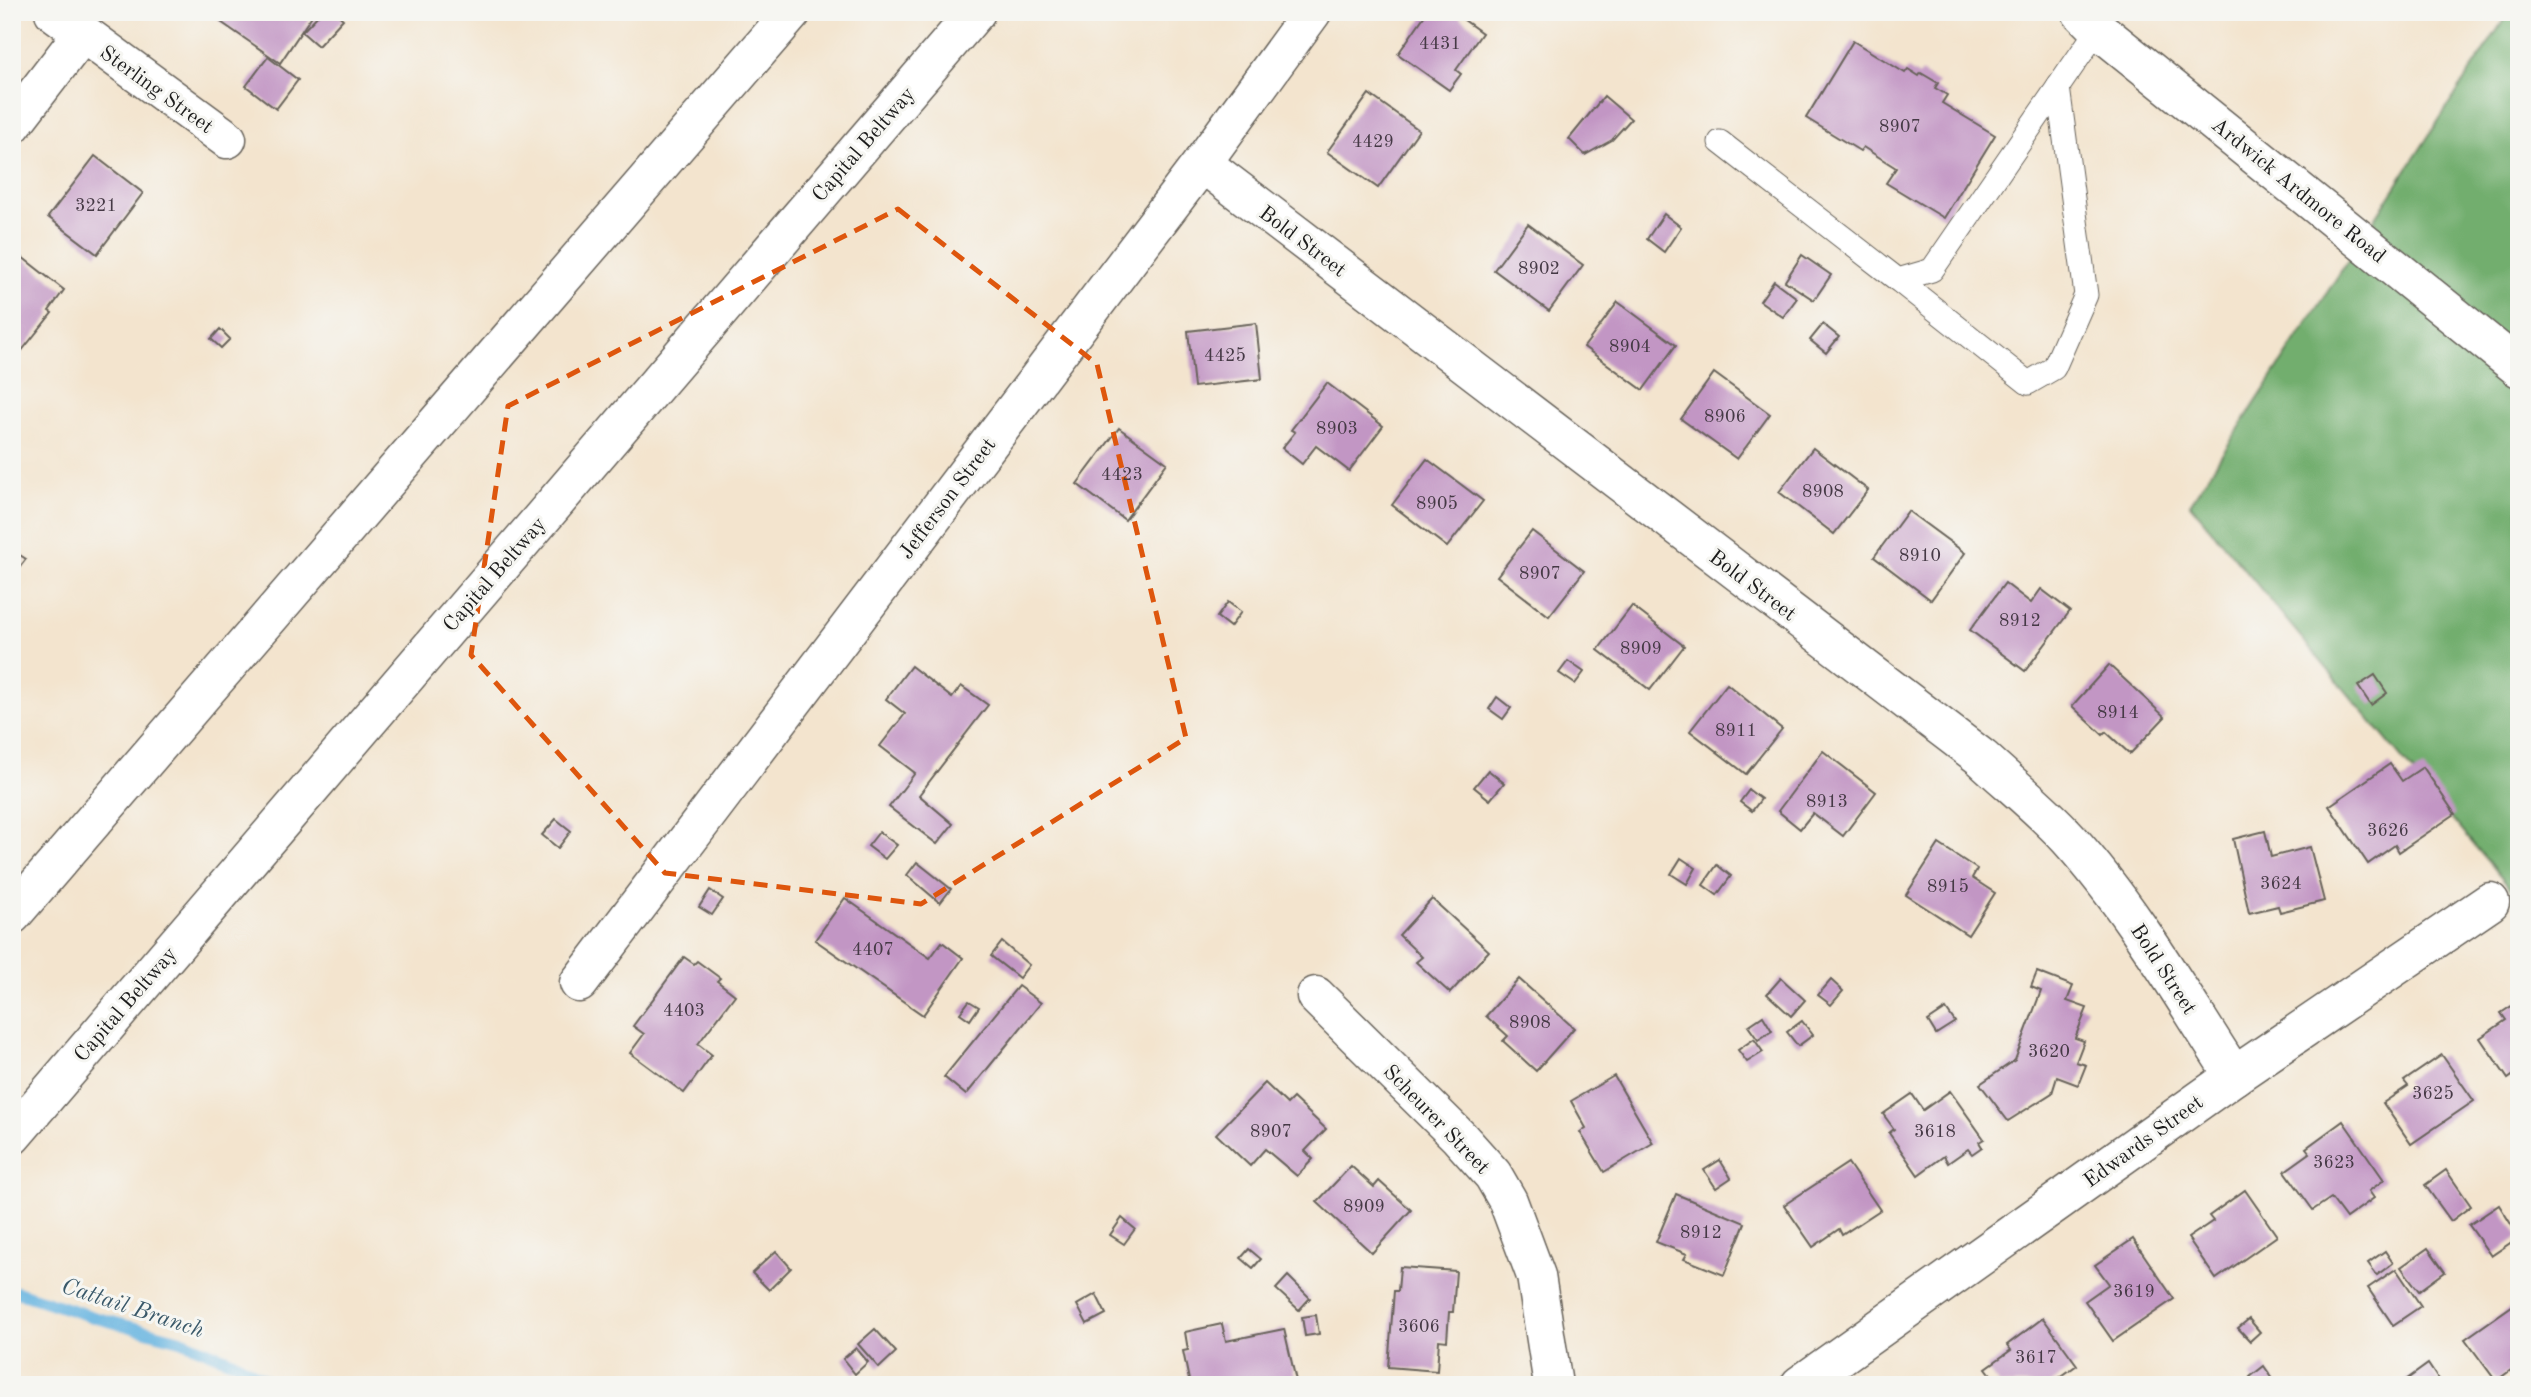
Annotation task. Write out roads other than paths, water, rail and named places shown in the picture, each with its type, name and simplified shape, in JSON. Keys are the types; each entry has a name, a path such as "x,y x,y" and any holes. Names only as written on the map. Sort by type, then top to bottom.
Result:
{"main road":[{"path":"12,915 792,12"},
{"name":"Capital Beltway","path":"12,1136 976,12"},
{"name":"Jefferson Street","path":"579,983 1202,163 1312,12"},
{"name":"Ardwick Ardmore Road","path":"2089,21 2519,368"},
{"path":"12,125 68,23"},
{"name":"Sterling Street","path":"68,23 227,139"},
{"name":"Bold Street","path":"1202,163 1982,758 2067,836 2102,878 2138,927 2234,1076"},
{"name":"Edwards Street","path":"1800,1385 2234,1076 2490,902"},
{"name":"Scheurer Street","path":"1315,996 1459,1137 1493,1175 1508,1201 1536,1276 1553,1385"}],"lane":[{"path":"1898,280 1932,270 2058,88 2089,21"},
{"path":"1720,142 2028,383 2054,368 2086,295 2058,88"}],"waterway":[{"name":"Cattail Branch","path":"17,1292 93,1317 181,1340 236,1363 273,1385"}]}
